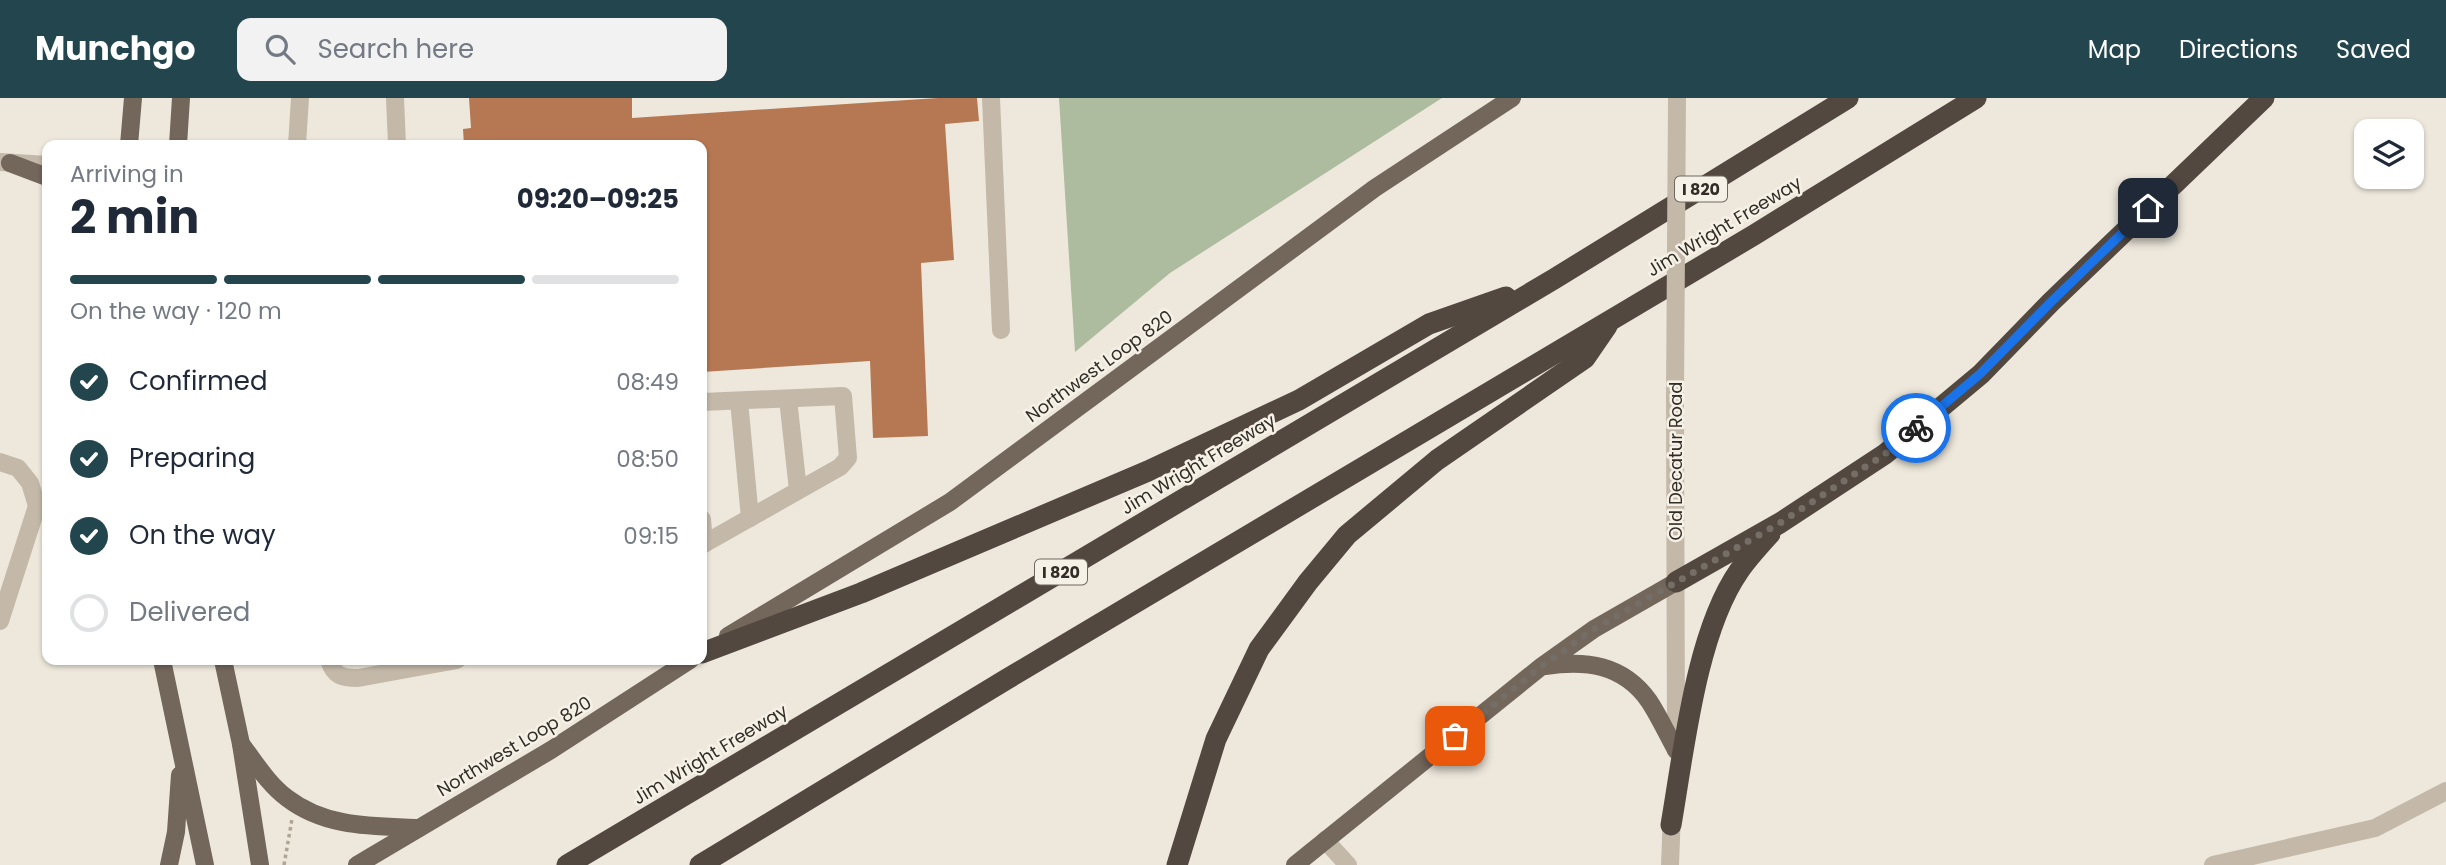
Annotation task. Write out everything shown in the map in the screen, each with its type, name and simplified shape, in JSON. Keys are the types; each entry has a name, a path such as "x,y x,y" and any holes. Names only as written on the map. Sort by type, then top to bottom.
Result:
{"highway":[{"name":"Jim Wright Freeway","path":"567,865 1554,279 1848,98"},
{"name":"Jim Wright Freeway","path":"700,865 1611,320 1976,98"},
{"path":"1676,582 1780,523 1885,454 1980,374 2051,302 2264,98"},
{"path":"707,651 862,593 1136,477 1299,400 1429,324 1554,279"},
{"path":"1177,865 1216,739 1259,649 1308,582 1347,535 1437,460 1586,358 1611,320"},
{"path":"1671,825 1693,700 1709,634 1738,573 1780,523"}],"main road":[{"path":"129,140 133,98"},
{"path":"178,140 181,98"},
{"name":"Northwest Loop 820","path":"707,650 950,502 1375,188 1513,98"},
{"path":"5,162 42,175"},
{"path":"1295,865 1542,666 1594,629 1676,582"},
{"path":"1542,666 1575,662 1594,664 1625,678 1649,701 1676,750"},
{"path":"163,665 205,865"},
{"path":"224,665 241,744 260,865"},
{"name":"Northwest Loop 820","path":"357,865 551,750 682,665"},
{"path":"241,744 265,776 287,799 314,814 331,821 360,826 419,828"},
{"path":"169,865 176,832 182,754"}],"street":[{"path":"297,140 300,98"},
{"path":"395,98 397,140"},
{"path":"991,98 1001,330"},
{"name":"Old Decatur Road","path":"1670,865 1676,750 1677,98"},
{"path":"5,162 42,165"},
{"path":"707,402 843,396 848,458 840,467 707,543"},
{"path":"788,398 798,491"},
{"path":"739,401 750,518"},
{"path":"0,462 18,468 30,483 37,506 0,621"},
{"path":"331,665 333,671 342,678 358,678 381,667 405,665"},
{"path":"2213,865 2375,828 2446,791"},
{"path":"1325,840 1348,865"}],"path":[{"path":"284,865 293,813"}],"green space":[{"path":"1059,98 1442,98 1170,273 1075,352"}],"building":[{"path":"469,98 632,98 632,118 938,98 977,98 979,121 945,124 954,260 921,263 928,436 873,438 870,361 707,372 707,140 464,140 463,129 471,128"}],"way so far":[{"path":"1455,736 1542,666 1594,629 1780,523 1885,454 1916,428"}],"route":[{"path":"1916,428 1980,374 2148,208"}]}
